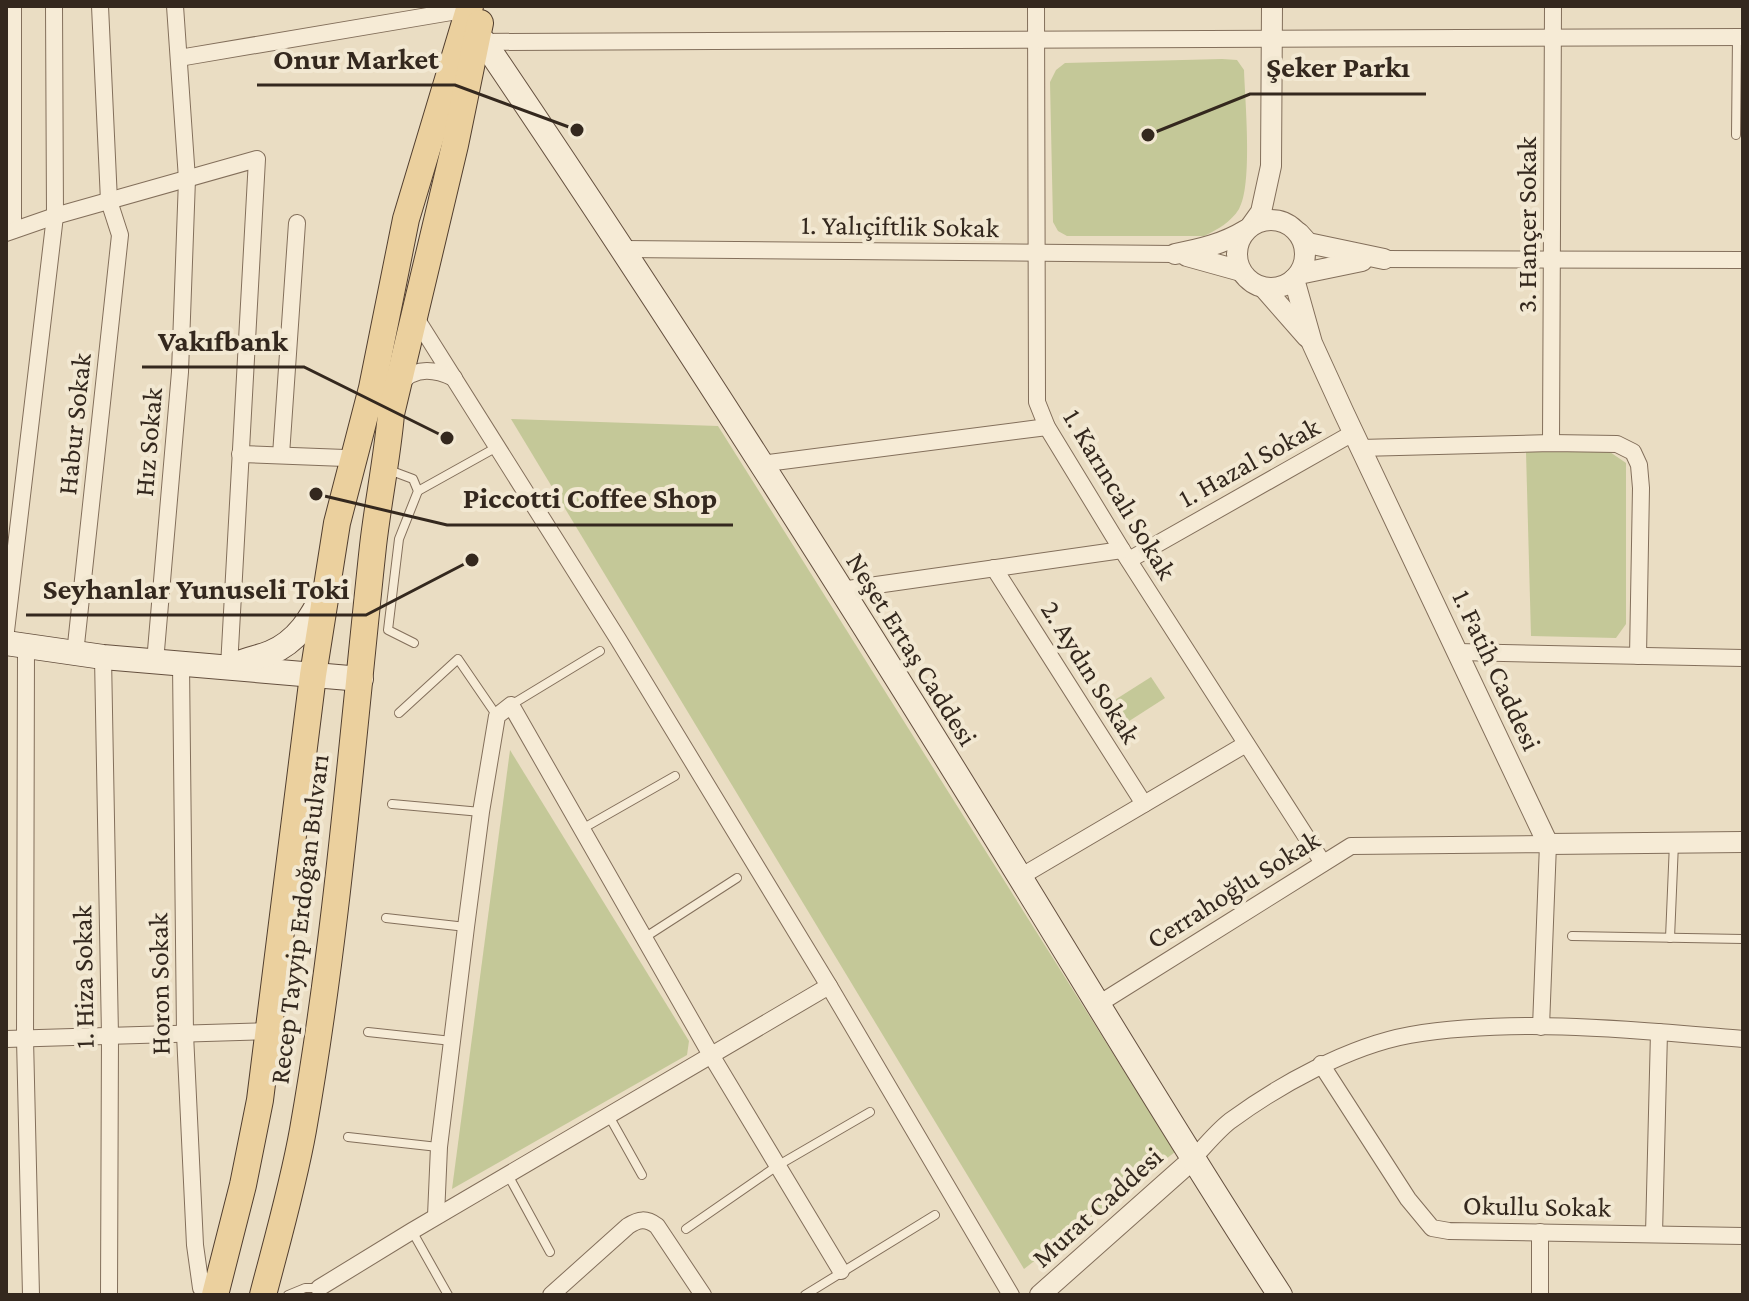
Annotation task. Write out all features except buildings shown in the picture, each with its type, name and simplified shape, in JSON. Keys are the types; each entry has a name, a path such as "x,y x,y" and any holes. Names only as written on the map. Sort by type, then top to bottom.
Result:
{"main road":[{"name":"Recep Tayyip Erdoğan Bulvarı","path":"264,1295 303,1134 361,679 377,630 373,546 391,414 480,42 473,7"},
{"path":"379,500 366,523 358,528 353,503 366,454 370,395 406,219 473,7"},
{"name":"Neşet Ertaş Caddesi","path":"480,42 624,249 1020,877 1192,1160 1280,1295"},
{"name":"Recep Tayyip Erdoğan Bulvarı","path":"216,1294 243,1185 270,1031 313,675 332,547 343,493 370,395"},
{"path":"229,667 269,654 285,645 301,631 316,610 326,587"},
{"path":"16,646 155,662 361,679"}],"street":[{"path":"13,6 9,232 257,159 229,667"},
{"path":"6,631 55,216 54,6"},
{"name":"Habur Sokak","path":"75,654 120,235 109,201 100,6"},
{"name":"Hız Sokak","path":"155,662 180,372 187,179 175,6"},
{"name":"1. Karıncalı Sokak","path":"1036,6 1037,402 1047,427 1125,555 1323,863"},
{"path":"1272,6 1271,166 1261,212 1238,244 1237,262 1255,285 1264,288 1284,286 1297,277 1346,262 1384,259 1743,260"},
{"name":"3. Hançer Sokak","path":"1551,443 1553,6"},
{"path":"179,58 473,7"},
{"path":"480,42 1740,37"},
{"path":"1271,166 1281,207 1306,254 1297,277 1312,343"},
{"path":"1175,254 1214,246 1271,219 1295,230 1308,243 1384,259"},
{"path":"281,455 297,223"},
{"name":"1. Yalıçiftlik Sokak","path":"624,249 1175,254"},
{"path":"1175,254 1206,259 1241,271"},
{"path":"1264,288 1312,343"},
{"path":"414,315 618,639 829,986 1011,1295"},
{"name":"1. Fatih Caddesi","path":"1312,343 1548,844"},
{"path":"396,390 404,378 423,370 441,372 454,378"},
{"path":"760,464 1047,427"},
{"path":"1357,440 1617,444 1633,452 1639,465 1638,656"},
{"name":"1. Hazal Sokak","path":"1125,555 1357,440"},
{"path":"240,454 345,458"},
{"name":"2. Aydın Sokak","path":"841,590 994,568 1125,555"},
{"name":"2. Aydın Sokak","path":"994,568 1144,804"},
{"path":"16,646 31,1295"},
{"path":"1458,652 1743,658"},
{"name":"1. Hiza Sokak","path":"103,657 110,1036 109,1295"},
{"name":"Horon Sokak","path":"181,664 185,1034 195,1245 201,1288 216,1294"},
{"path":"436,1216 439,1147 481,812 497,716 511,705 711,1055 841,1271"},
{"path":"1020,877 1246,744"},
{"path":"1541,1027 1548,844 1743,842"},
{"name":"Cerrahoğlu Sokak","path":"1097,1005 1351,846 1548,844"},
{"path":"318,1292 436,1216 829,986"},
{"path":"1192,1160 1228,1122 1321,1064 1407,1035 1449,1030 1541,1027 1743,1039"},
{"path":"6,1039 270,1031"},
{"path":"1654,1234 1659,1032"},
{"name":"Okullu Sokak","path":"1321,1064 1408,1199 1432,1228 1449,1231 1743,1236"},
{"name":"Murat Caddesi","path":"1040,1295 1192,1160"},
{"path":"551,1295 638,1220 648,1220 657,1226 703,1295"},
{"path":"1540,1232 1540,1295"}],"lane":[{"path":"1736,135 1740,37"},
{"path":"414,643 377,630 399,539 418,491 497,447"},
{"path":"385,469 413,479 418,491"},
{"path":"511,705 600,651"},
{"path":"399,713 458,659 497,716"},
{"path":"582,829 675,776"},
{"path":"392,804 481,812"},
{"path":"1670,938 1674,843"},
{"path":"643,938 737,878"},
{"path":"386,918 466,927"},
{"path":"1572,936 1743,939"},
{"path":"368,1032 452,1041"},
{"path":"686,1229 777,1166 870,1112"},
{"path":"608,1115 642,1175"},
{"path":"348,1137 439,1147"},
{"path":"508,1174 550,1252"},
{"path":"805,1295 935,1215"},
{"path":"412,1231 448,1295"},
{"path":"288,1295 305,1288 318,1292"}],"green space":[{"path":"1237,60 1244,70 1246,182 1239,209 1232,218 1204,236 1067,236 1058,231 1053,222 1050,82 1056,70 1065,63"},
{"path":"511,419 718,426 1175,1152 1024,1269"},
{"path":"1607,450 1626,463 1626,624 1616,638 1531,636 1526,452"},
{"path":"1151,677 1165,698 1123,725 1110,703"},
{"path":"510,750 689,1041 687,1055 452,1189"}],"place":[{"name":"Onur Market","path":"577,130"},
{"name":"Şeker Parkı","path":"1148,135"},
{"name":"Vakıfbank","path":"447,438"},
{"name":"Piccotti Coffee Shop","path":"316,494"},
{"name":"Seyhanlar Yunuseli Toki","path":"472,560"}]}
